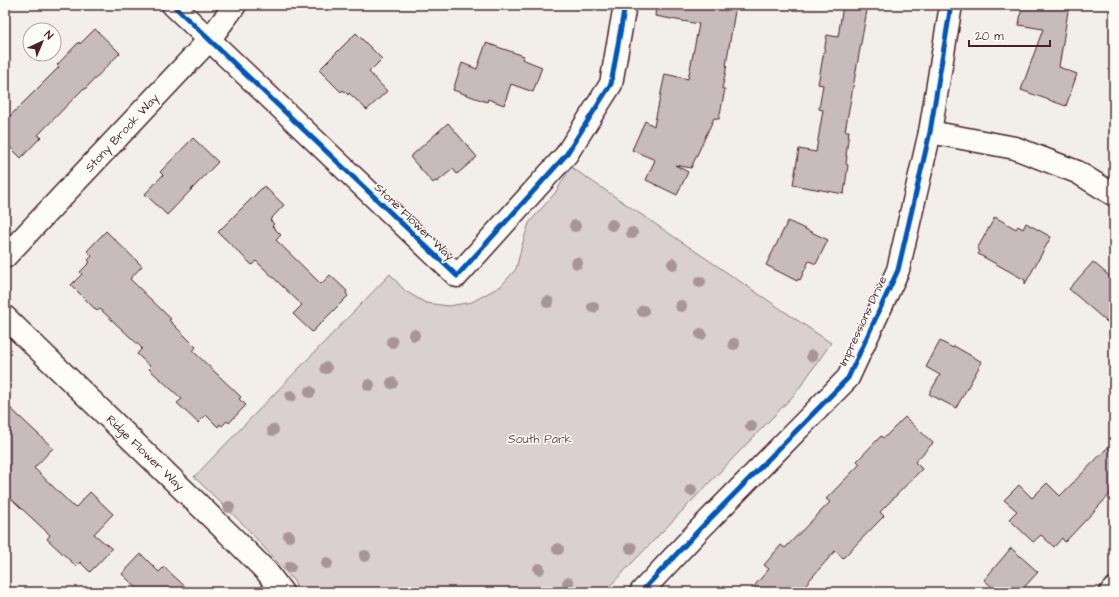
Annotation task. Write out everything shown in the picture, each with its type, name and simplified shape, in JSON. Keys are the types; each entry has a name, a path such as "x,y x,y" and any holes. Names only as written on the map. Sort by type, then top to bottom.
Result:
{"street":[{"name":"Stone Flower Way","path":"173,5 457,276 566,155 611,84 625,5"},
{"name":"Stony Brook Way","path":"5,257 209,40 235,5"},
{"name":"Impressions Drive","path":"641,592 699,530 848,378 898,270 930,132 951,5"},
{"path":"930,132 1015,148 1077,172 1114,195"},
{"name":"Ridge Flower Way","path":"5,317 231,536 267,572 282,592"},
{"path":"1111,592 1114,589"}],"green space":[{"name":"South Park","path":"571,167 831,343 795,394 604,592 301,592 293,580 245,526 194,477 390,274 405,291 426,303 449,306 472,302 501,286 516,269 529,223 555,193"}],"building":[{"path":"656,5 736,5 722,89 725,89 719,119 714,118 691,168 675,165 688,172 677,195 646,180 655,160 632,150 645,121 654,126 665,74 688,79 699,24 655,16"},
{"path":"843,5 868,5 845,131 849,131 846,156 846,164 848,165 844,194 793,185 799,149 816,152 823,110 819,109 823,85 818,84 827,35 838,37"},
{"path":"1022,5 1069,5 1059,67 1077,74 1066,106 1021,90 1043,29 1019,25"},
{"path":"95,29 120,53 38,135 41,137 21,158 5,142 5,121 59,67 57,65 62,62 62,60 79,42 80,44"},
{"path":"356,33 382,59 369,72 387,91 367,110 349,93 348,95 343,90 341,92 319,70"},
{"path":"486,43 524,56 522,59 542,67 533,92 511,84 504,105 488,99 487,102 453,90 462,63 477,69"},
{"path":"448,123 477,157 457,174 453,169 437,182 435,181 433,183 410,157"},
{"path":"193,138 218,162 167,215 145,194 163,175 160,172"},
{"path":"264,186 284,205 270,220 274,224 272,226 281,235 276,240 321,284 330,275 347,291 346,293 348,296 312,332 293,314 302,305 256,261 252,265 218,232"},
{"path":"995,217 1016,229 1018,226 1023,229 1026,223 1051,237 1025,284 1025,280 978,254 980,251 977,249"},
{"path":"788,221 828,240 816,264 809,261 800,280 798,279 797,281 766,265"},
{"path":"106,231 142,266 130,279 171,319 169,320 196,347 193,351 241,397 239,399 246,405 229,423 227,421 222,426 220,424 218,427 206,415 198,423 177,403 182,399 149,369 151,367 137,354 142,348 100,309 97,311 71,285 82,274 80,272 90,262 88,260 92,256 87,251"},
{"path":"1093,262 1114,280 1114,328 1069,289"},
{"path":"940,341 953,348 954,346 982,362 956,408 929,394 940,375 926,367"},
{"path":"5,403 53,448 34,468 75,508 90,492 113,514 94,534 112,549 90,572 80,562 76,566 47,539 50,535 5,493"},
{"path":"905,417 933,443 915,462 922,469 880,512 884,516 843,558 835,551 799,592 749,592 769,569 764,565 781,545 785,548 830,502 826,499 860,464 857,461 881,436 883,438 886,436"},
{"path":"1114,441 1114,490 1065,542 1062,538 1054,547 1041,535 1033,542 1009,519 1017,511 1004,500 1019,485 1032,498 1047,483 1060,496"},
{"path":"1011,548 1038,572 1020,592 998,592 984,580"},
{"path":"141,554 159,572 164,567 191,592 141,592 122,574"}],"cycle path":[{"path":"173,5 457,276 566,155 611,84 625,5"},
{"path":"641,592 699,530 848,378 898,270 930,132 951,5"}]}
